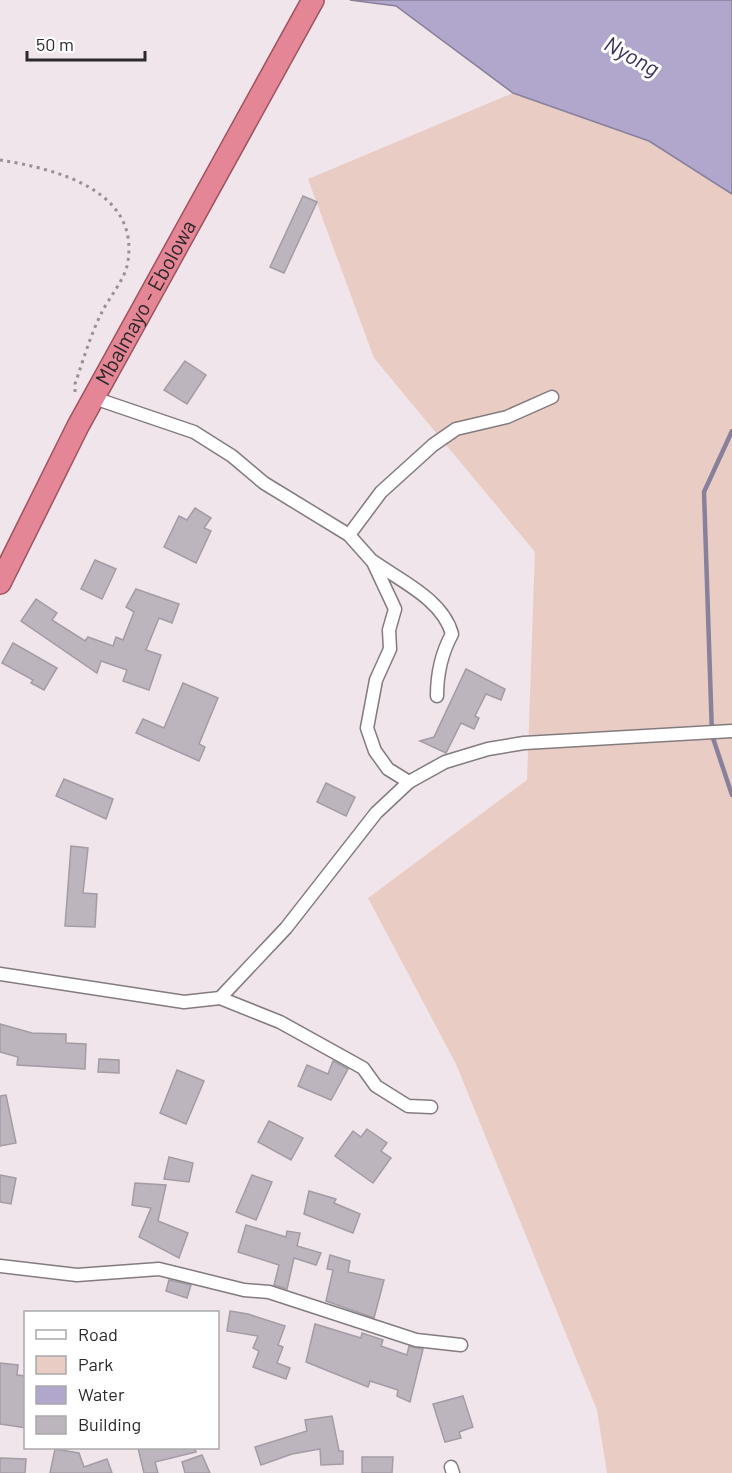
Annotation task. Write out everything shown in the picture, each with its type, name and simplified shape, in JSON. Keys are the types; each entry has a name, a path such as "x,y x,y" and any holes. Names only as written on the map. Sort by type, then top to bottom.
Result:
{"highway":[{"name":"Mbalmayo - Ebolowa","path":"0,583 84,396 313,0"}],"street":[{"path":"84,396 194,432 232,456 264,483 349,535 373,562 435,606 448,619 452,634 443,650 437,676 437,696"},
{"path":"349,535 381,492 440,439 456,429 507,417 552,397"},
{"path":"373,562 395,609 389,630 390,649 376,680 367,728 375,751 388,769 409,782"},
{"path":"219,998 286,928 376,813 409,782 445,762 488,749 524,743 732,731"},
{"path":"0,974 184,1002 219,998 280,1022 363,1068 376,1086 408,1106 431,1107"},
{"path":"0,1266 77,1275 159,1269 244,1290 269,1292 416,1340 461,1345"}],"path":[{"path":"0,160 70,177 108,200 122,217 130,240 126,268 99,317 75,384 84,396"}],"green space":[{"path":"513,93 649,141 732,194 732,1473 607,1473 597,1410 456,1064 368,898 527,780 535,552 374,358 308,179"}],"water":[{"name":"Nyong","path":"350,0 732,0 732,194 649,141 513,93 396,6"}],"building":[{"path":"303,196 317,202 284,273 270,267"},
{"path":"185,361 206,375 187,404 164,390"},
{"path":"195,508 211,518 204,528 211,531 196,563 164,547 179,516 187,520"},
{"path":"95,560 116,569 102,599 81,589"},
{"path":"136,589 179,604 172,623 159,618 146,650 161,655 149,690 123,681 127,670 101,661 97,673 21,621 36,599 57,613 52,620 85,641 88,637 113,646 116,637 123,640 134,612 126,607"},
{"path":"13,643 57,668 44,690 31,683 33,680 2,663"},
{"path":"466,669 505,689 501,700 486,694 475,716 479,718 474,729 461,723 446,753 420,741 434,737"},
{"path":"183,683 218,698 199,744 205,747 199,761 136,733 143,719 164,728"},
{"path":"64,779 113,799 106,819 56,796"},
{"path":"326,783 355,797 346,816 317,802"},
{"path":"71,846 88,848 83,893 97,894 95,927 65,926"},
{"path":"0,1024 32,1033 66,1034 66,1043 86,1044 85,1069 17,1065 18,1057 0,1052"},
{"path":"99,1059 119,1060 119,1073 98,1072"},
{"path":"333,1061 348,1069 331,1100 298,1086 307,1065 328,1074"},
{"path":"177,1070 204,1081 186,1124 160,1113"},
{"path":"6,1095 16,1143 0,1146 0,1096"},
{"path":"269,1121 303,1138 291,1160 258,1142"},
{"path":"367,1129 387,1143 381,1151 391,1158 373,1183 335,1156 353,1131 361,1137"},
{"path":"169,1157 193,1163 189,1182 164,1179"},
{"path":"0,1175 16,1178 11,1204 0,1202"},
{"path":"252,1175 272,1182 256,1220 236,1212"},
{"path":"135,1183 166,1185 158,1221 188,1233 179,1258 139,1237 151,1208 132,1205"},
{"path":"309,1191 336,1199 334,1203 360,1214 353,1233 304,1214"},
{"path":"246,1225 286,1237 287,1231 300,1233 297,1246 321,1253 316,1265 294,1258 287,1289 274,1285 279,1265 238,1252"},
{"path":"330,1255 350,1261 348,1272 384,1280 374,1318 326,1301 333,1270 327,1269"},
{"path":"169,1280 191,1285 187,1298 166,1291"},
{"path":"230,1311 248,1314 285,1326 278,1345 283,1347 277,1363 290,1368 286,1379 253,1367 259,1351 253,1348 258,1336 227,1331"},
{"path":"315,1324 361,1338 362,1333 383,1340 381,1346 407,1355 409,1346 423,1349 410,1402 397,1396 398,1390 370,1381 368,1387 306,1362"},
{"path":"0,1363 18,1365 17,1375 24,1376 24,1428 0,1424"},
{"path":"463,1396 473,1427 459,1432 461,1438 445,1442 433,1404"},
{"path":"332,1416 339,1451 343,1451 343,1464 321,1465 320,1449 292,1454 261,1465 255,1447 307,1431 305,1420"},
{"path":"55,1449 79,1453 84,1467 107,1459 112,1473 50,1473"},
{"path":"138,1449 195,1449 196,1452 155,1462 158,1473 144,1473"},
{"path":"202,1455 210,1473 185,1473 182,1462"},
{"path":"362,1457 393,1457 392,1473 362,1473"},
{"path":"0,1458 26,1459 25,1473 0,1473"}],"waterway":[{"path":"732,431 704,492 712,735 732,795"}]}
